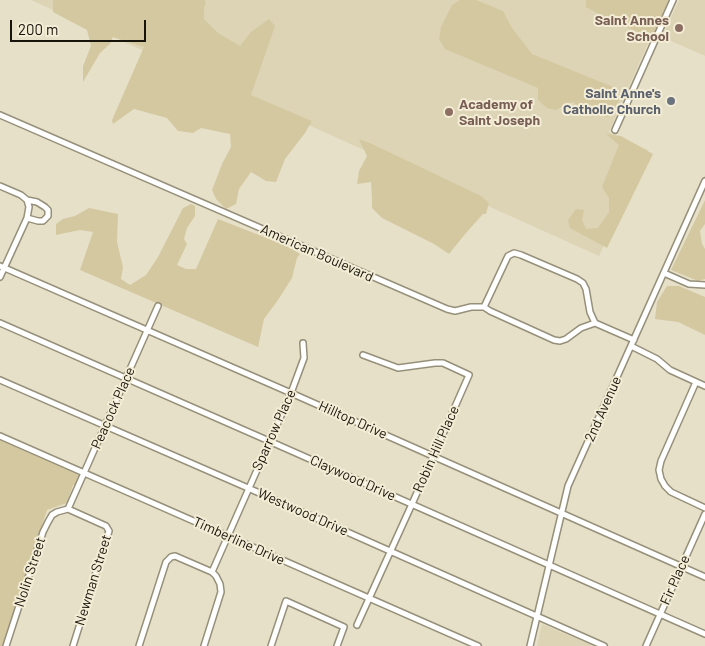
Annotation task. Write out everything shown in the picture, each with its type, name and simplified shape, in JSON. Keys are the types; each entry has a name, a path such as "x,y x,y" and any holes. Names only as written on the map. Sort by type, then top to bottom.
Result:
{"street":[{"path":"615,130 673,0"},
{"name":"American Boulevard","path":"0,114 447,310 455,311 471,307 484,308 560,341 581,328 595,323"},
{"name":"2nd Avenue","path":"530,646 568,486 705,181"},
{"path":"0,186 21,195 27,200 37,202 48,210 48,216 43,221 38,222 27,218"},
{"path":"0,277 2,267 27,218 29,207 27,200"},
{"path":"484,308 508,256 514,253 521,255 583,283 586,289 590,312 595,323 658,359 670,370 705,386"},
{"name":"Hilltop Drive","path":"2,267 705,577"},
{"path":"664,273 689,284 705,285"},
{"name":"Peacock Place","path":"68,509 158,306"},
{"name":"Claywood Drive","path":"0,323 705,634"},
{"name":"Sparrow Place","path":"212,572 291,393 304,358 303,343"},
{"name":"Robin Hill Place","path":"357,625 469,374 443,363 398,368 363,355"},
{"name":"Westwood Drive","path":"0,380 604,646"},
{"path":"696,382 661,461 659,470 661,479 671,492 705,508"},
{"name":"Timberline Drive","path":"0,436 478,646"},
{"name":"Nolin Street","path":"6,646 43,532 52,515 68,509"},
{"name":"Newman Street","path":"68,509 106,526 110,531 73,646"},
{"name":"Fir Place","path":"646,646 705,514"},
{"path":"139,646 166,562 172,556 178,556 212,572 219,581 221,590 204,646"},
{"path":"271,646 286,601 344,627 338,646"}],"shaded area":[{"name":"Academy of Saint Joseph","path":"31,0 667,0 609,132 648,150 599,256"},
{"path":"53,0 204,0 206,2 204,19 218,33 240,46 251,32 269,19 275,26 251,95 312,121 285,159 276,182 266,181 251,172 239,189 236,204 226,209 216,199 212,190 231,147 230,134 201,128 193,133 178,131 167,118 134,109 113,124 112,120 144,47 113,37 110,44 100,53 83,82 83,66 91,46 87,30 53,12"},
{"path":"460,0 476,0 503,11 512,28 532,54 613,87 619,100 615,110 608,117 586,112 573,102 556,110 547,108 538,100 538,88 445,49 439,39 441,27 452,5"},
{"path":"586,0 669,0 653,37 612,21 586,7"},
{"path":"679,0 705,0 705,56 662,37"},
{"path":"606,134 621,136 653,154 607,248 570,228 568,220 576,209 584,210 582,220 586,229 598,228 609,212 609,198 602,187 619,145"},
{"path":"359,139 481,196 489,203 486,214 483,214 449,254 434,244 382,218 372,208 371,182 357,184 359,171 367,156"},
{"path":"705,200 705,224 700,231 702,244 705,249 705,279 698,281 671,270"},
{"path":"191,204 195,206 195,216 187,228 184,239 187,244 177,265 186,269 196,269 218,219 287,246 300,254 297,258 292,278 264,319 258,347 80,270 93,232 80,230 56,235 56,224 89,208 118,214 117,242 123,267 121,279 130,285 146,275 158,257 183,208"},
{"path":"667,286 679,286 705,297 705,335 678,322 655,319 657,302"},
{"path":"0,438 75,470 80,476 76,485 73,485 67,503 47,510 4,646 0,646"},
{"path":"542,624 594,646 537,646"}],"place":[{"name":"Saint Annes School","path":"679,28"},
{"name":"Saint Anne's Catholic Church","path":"671,101"},
{"name":"Academy of Saint Joseph","path":"449,112"}]}
